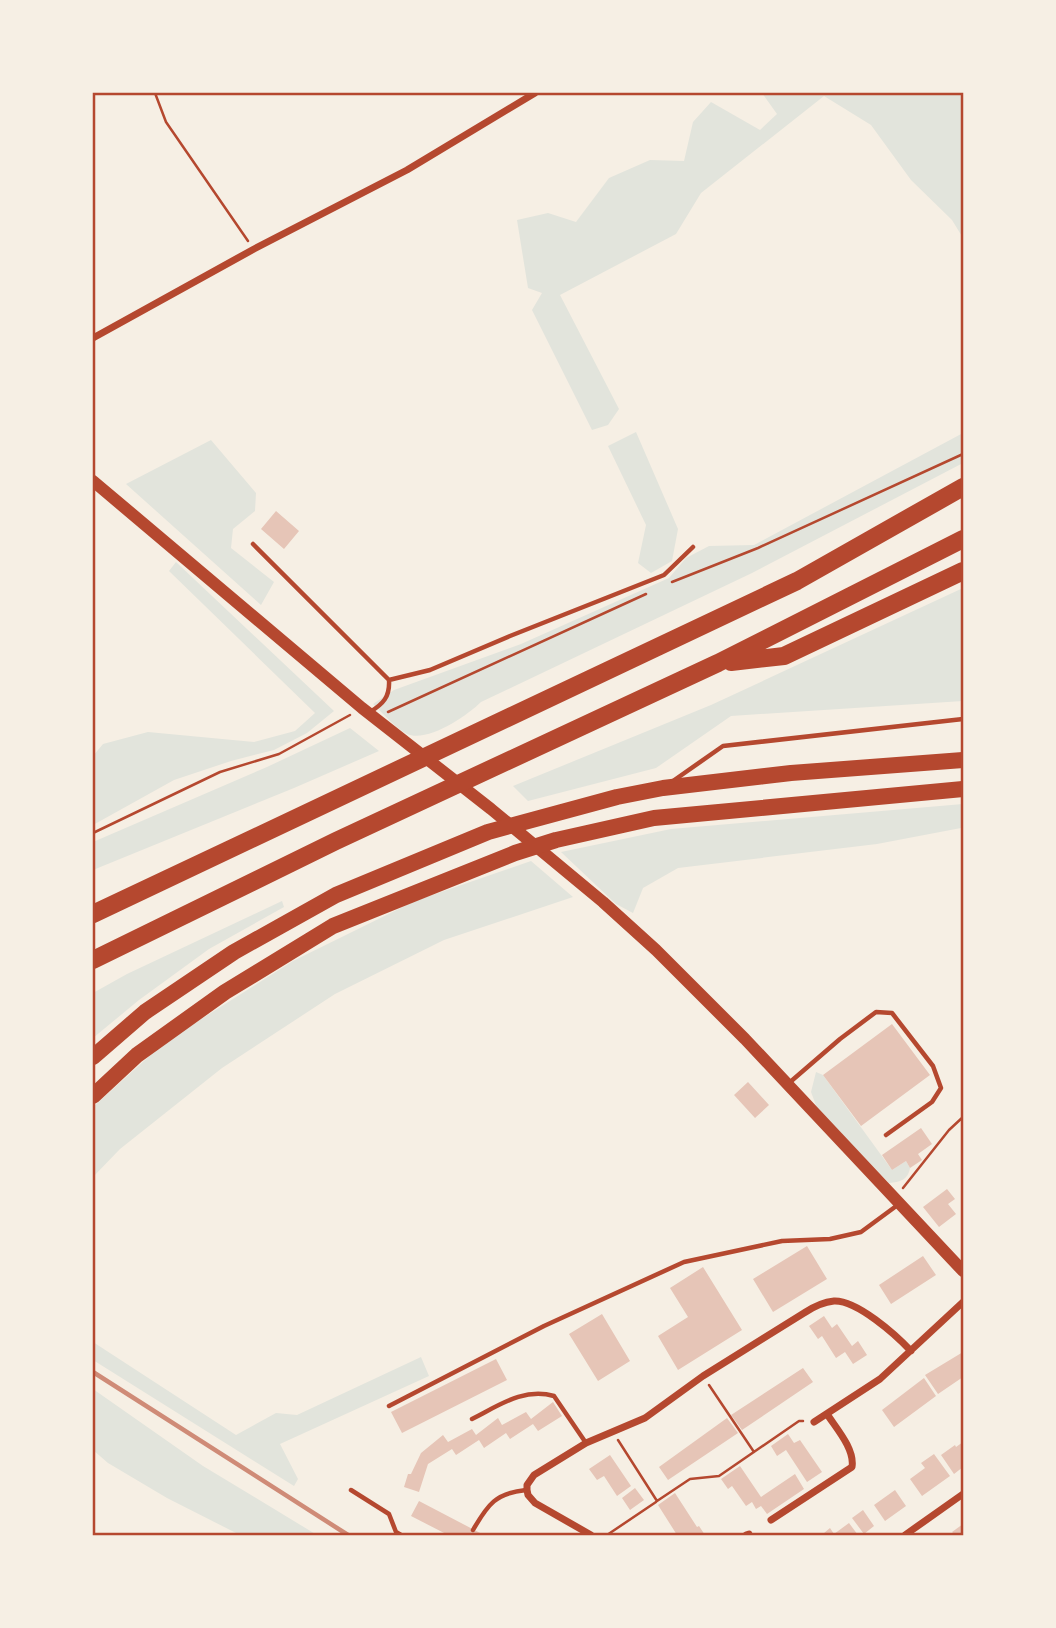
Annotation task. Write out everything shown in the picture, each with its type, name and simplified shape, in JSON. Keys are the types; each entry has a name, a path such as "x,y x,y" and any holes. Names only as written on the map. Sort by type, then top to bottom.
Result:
{"highway":[{"path":"93,914 797,581 963,487"},
{"path":"93,960 336,841 718,663 963,539"},
{"path":"718,663 784,656 963,571"},
{"path":"93,1057 145,1012 234,952 336,895 488,832 663,788 791,773 963,760"},
{"path":"93,1096 137,1055 225,992 333,926 515,853 654,818 963,789"}],"street":[{"path":"93,338 407,170 535,93"},
{"path":"93,481 369,713 561,865 656,950 789,1084 963,1271"},
{"path":"591,1535 535,1503 527,1490 527,1485 534,1475 586,1443 645,1418 704,1376 817,1305 832,1301 855,1307 895,1335 911,1351"},
{"path":"814,1422 880,1379 963,1302"},
{"path":"771,1520 852,1466 853,1459 849,1450 827,1414"},
{"path":"905,1535 963,1494"}],"lane":[{"path":"253,544 389,680 390,689 384,704 369,713"},
{"path":"389,680 430,670 664,575 693,547"},
{"path":"663,788 723,746 963,719"},
{"path":"789,1084 840,1039 876,1012 892,1013 933,1066 942,1088 932,1102 887,1135"},
{"path":"389,1406 544,1326 684,1262 782,1241 830,1239 861,1232 897,1201"},
{"path":"472,1419 521,1395 545,1394 554,1396 586,1443"},
{"path":"351,1490 389,1514 396,1532 401,1535"},
{"path":"473,1530 499,1496 507,1492 527,1490"}],"path":[{"path":"155,93 166,122 254,250"},
{"path":"667,584 771,542 963,454"},
{"path":"93,833 220,772 279,754 655,590"},
{"path":"897,1201 949,1130 963,1117"},
{"path":"704,1376 754,1452"},
{"path":"607,1535 690,1479 719,1476 799,1421 814,1422"},
{"path":"615,1431 619,1442 657,1501"}],"shaded area":[{"path":"762,93 963,93 963,238 952,220 911,180 871,125 824,96 701,193 676,234 560,295 619,409 608,425 592,430 532,310 542,293 528,288 517,220 548,213 576,222 609,178 650,160 684,161 693,122 711,102 760,130 777,114"},
{"path":"636,432 678,529 672,561 651,573 638,563 646,525 608,446"},
{"path":"963,433 963,463 752,573 481,702 436,732 415,736 407,734 373,704 394,690 521,644 669,578 686,558 709,546 754,545"},
{"path":"211,440 256,493 255,511 233,529 231,548 274,582 261,605 126,484"},
{"path":"176,562 334,711 307,733 274,750 174,780 93,825 93,756 103,744 148,732 254,742 295,731 315,713 169,571"},
{"path":"963,588 963,701 731,716 656,768 528,801 513,786 711,705"},
{"path":"350,728 379,751 93,870 93,842"},
{"path":"963,804 963,828 877,844 678,868 643,888 633,913 616,904 561,852 671,829"},
{"path":"531,861 573,897 444,940 335,994 222,1068 120,1149 93,1177 93,1107 165,1042 293,961 415,901"},
{"path":"282,901 284,907 209,949 139,1000 93,1038 93,993 127,974"},
{"path":"816,1072 823,1075 892,1170 906,1161 910,1168 905,1178 889,1183 817,1108 811,1092"},
{"path":"93,1342 236,1435 276,1413 297,1415 421,1357 429,1376 280,1444 298,1479 294,1486 93,1360"},
{"path":"93,1389 203,1466 317,1535 240,1535 167,1498 108,1463 93,1450"}],"building":[{"path":"276,511 299,531 284,549 261,529"},
{"path":"892,1024 930,1075 861,1126 823,1075"},
{"path":"748,1082 769,1105 755,1118 734,1095"},
{"path":"921,1128 932,1144 918,1154 922,1160 910,1168 906,1161 892,1170 882,1155"},
{"path":"947,1189 955,1199 948,1204 956,1214 939,1227 923,1207"},
{"path":"807,1246 827,1279 773,1312 753,1279"},
{"path":"923,1256 936,1275 891,1304 879,1285"},
{"path":"703,1267 742,1330 678,1370 658,1336 688,1317 670,1288"},
{"path":"602,1314 630,1361 598,1381 569,1334"},
{"path":"824,1316 832,1328 837,1324 852,1346 858,1341 867,1355 853,1364 845,1352 836,1358 822,1336 818,1339 809,1326"},
{"path":"963,1352 963,1377 938,1394 925,1375"},
{"path":"496,1359 507,1380 402,1433 391,1412"},
{"path":"803,1368 813,1382 742,1430 731,1415"},
{"path":"924,1378 936,1396 894,1427 882,1410"},
{"path":"553,1402 562,1416 538,1431 533,1424 510,1439 506,1433 484,1448 479,1440 456,1455 452,1449 428,1464 419,1492 404,1487 408,1474 411,1474 421,1453 443,1435 448,1442 472,1429 476,1435 498,1418 502,1425 526,1412 531,1419"},
{"path":"727,1418 738,1433 668,1480 659,1467"},
{"path":"788,1434 794,1443 800,1440 822,1472 807,1482 786,1450 777,1456 771,1446"},
{"path":"963,1442 963,1467 954,1474 941,1455"},
{"path":"934,1454 950,1476 922,1496 910,1479 925,1468 921,1463"},
{"path":"610,1455 631,1486 617,1496 604,1476 597,1480 589,1469"},
{"path":"740,1466 761,1497 795,1474 804,1489 767,1514 761,1506 756,1509 752,1502 746,1506 732,1486 728,1489 721,1479"},
{"path":"635,1488 644,1500 630,1510 622,1498"},
{"path":"895,1490 906,1506 885,1521 874,1505"},
{"path":"675,1493 705,1535 677,1535 658,1505"},
{"path":"419,1501 484,1535 448,1535 411,1516"},
{"path":"863,1510 874,1526 864,1534 852,1518"},
{"path":"849,1523 858,1535 826,1535 824,1533 830,1528 834,1534"},
{"path":"963,1524 963,1535 955,1535 952,1532"}],"railway":[{"path":"93,1372 348,1535"}]}
